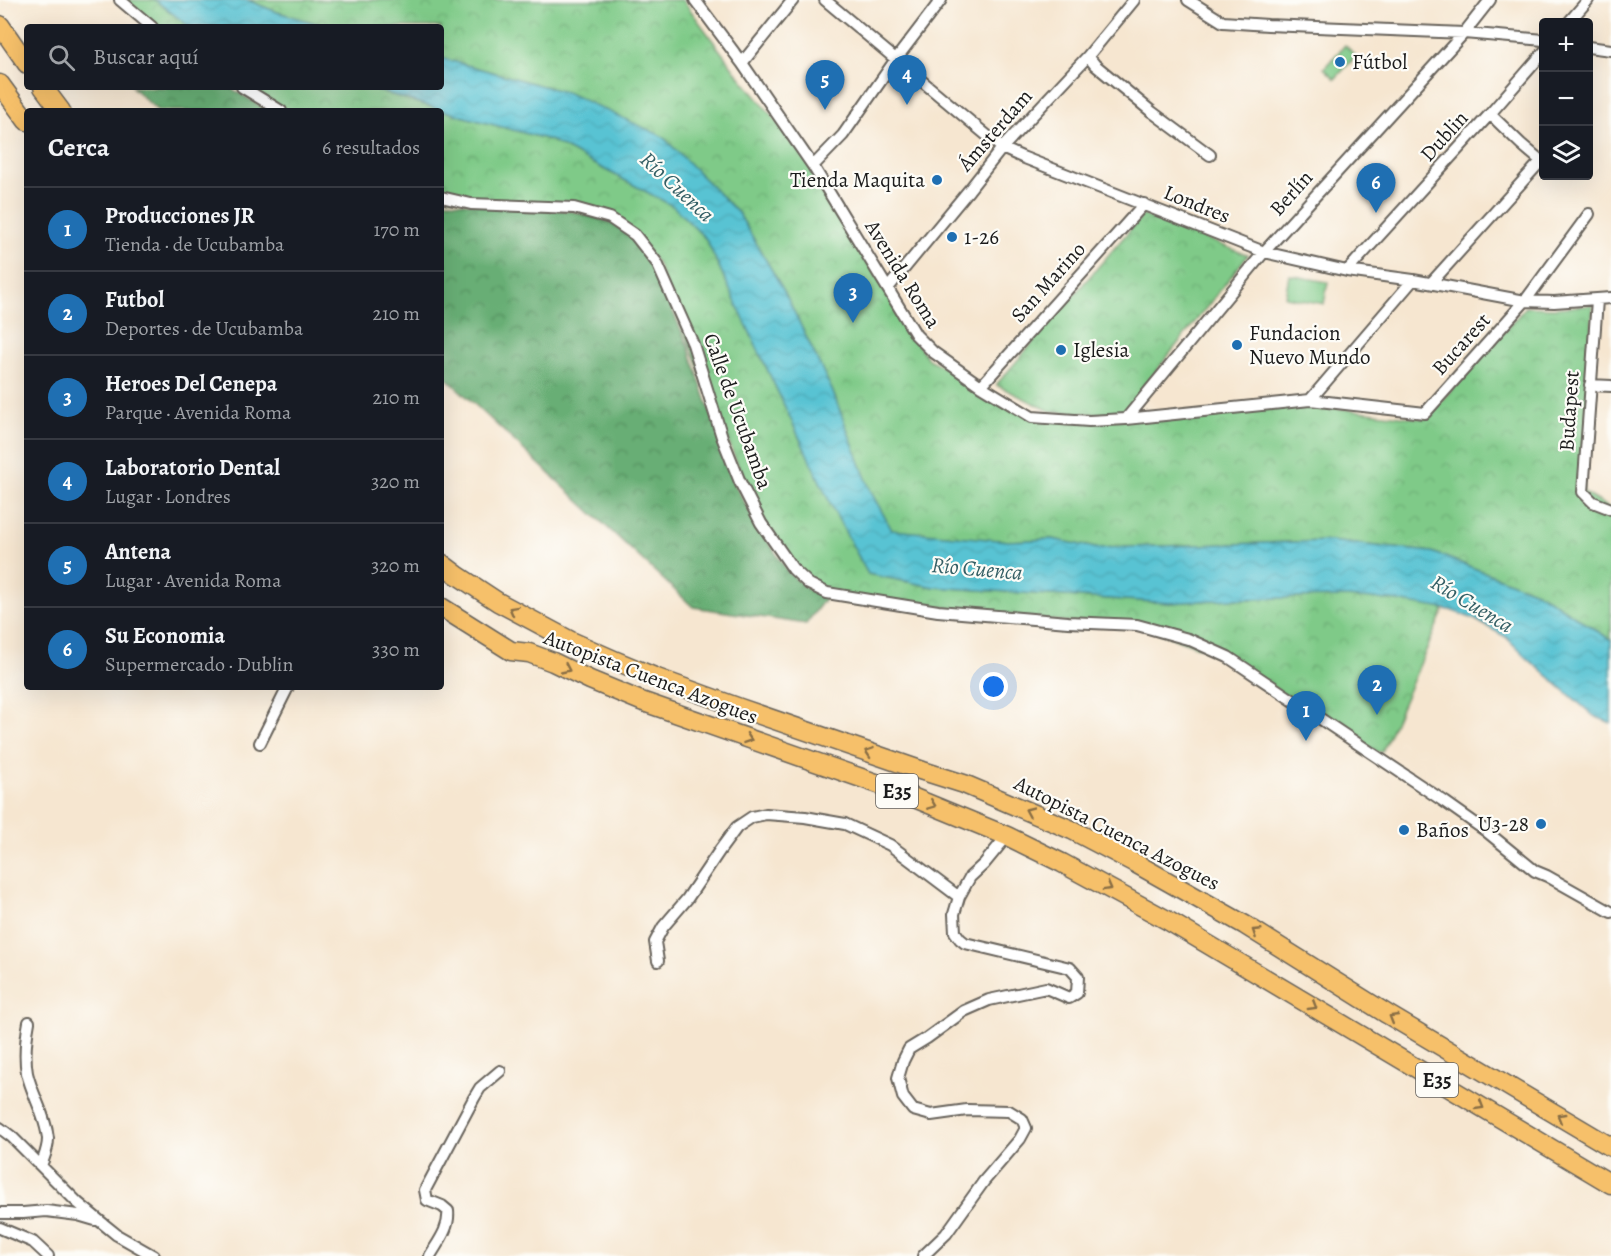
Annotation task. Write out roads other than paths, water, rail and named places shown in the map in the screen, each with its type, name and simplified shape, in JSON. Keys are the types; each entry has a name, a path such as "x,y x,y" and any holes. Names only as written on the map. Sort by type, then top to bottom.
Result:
{"highway":[{"path":"0,26 24,60"},
{"path":"0,84 24,117"},
{"path":"46,90 59,108"},
{"name":"Autopista Cuenca Azogues","path":"444,565 506,606 614,660 740,708 964,784 1082,836 1245,925 1387,1014 1611,1147"},
{"name":"Autopista Cuenca Azogues","path":"444,609 511,651 529,653 650,704 890,788 1007,836 1062,863 1141,905 1611,1184"}],"street":[{"path":"120,0 148,24"},
{"name":"Avenida Roma","path":"695,0 742,63 813,166 916,335 933,352 981,386 1032,417 1089,421 1126,419 1310,400 1425,413"},
{"path":"742,63 793,0"},
{"name":"Londres","path":"825,0 1002,148 1264,252 1347,272 1413,280 1526,301 1611,298"},
{"path":"813,166 843,135 941,0"},
{"name":"Ámsterdam","path":"888,288 1002,148 1088,56 1134,0"},
{"path":"1188,0 1223,22 1464,33 1539,40"},
{"name":"Berlín","path":"1126,419 1264,252 1464,33 1490,0"},
{"path":"1572,18 1588,0"},
{"path":"1593,48 1611,50"},
{"path":"1088,56 1095,65 1152,112 1210,155"},
{"name":"Dublin","path":"1347,272 1539,57"},
{"path":"247,90 276,108"},
{"path":"1431,284 1541,161 1490,114"},
{"name":"Calle de Ucubamba","path":"444,198 471,204 574,208 610,219 635,235 657,263 693,344 722,437 740,482 761,523 793,569 809,584 827,593 938,611 1068,622 1137,625 1188,639 1228,657 1453,808 1486,831 1535,872 1611,912"},
{"name":"San Marino","path":"981,386 1144,204"},
{"name":"Bucarest","path":"1425,413 1526,301 1589,214"},
{"path":"1310,400 1413,280"},
{"name":"Budapest","path":"1597,300 1582,492 1593,502 1611,509"},
{"path":"1590,385 1611,386"},
{"path":"260,743 286,690"},
{"path":"658,961 655,942 663,927 687,900 737,827 752,818 766,814 805,817 845,824 890,845 959,897"},
{"path":"923,1256 946,1234 984,1181 1020,1139 1026,1128 1022,1119 1009,1111 967,1110 931,1115 913,1110 903,1097 898,1078 909,1049 964,1011 989,1000 1046,988 1069,998 1077,993 1078,977 1070,968 965,943 955,932 954,914 959,897 970,878 1007,836"},
{"path":"29,1022 27,1072 48,1139 41,1166"},
{"path":"430,1256 449,1219 448,1211 427,1200 425,1190 480,1088 500,1071"},
{"path":"0,1128 12,1137 78,1203 117,1235 154,1256"},
{"path":"0,1213 46,1211 78,1215 101,1222"},
{"path":"0,1228 33,1242 48,1256"}],"water":[{"path":"155,0 247,0 277,12 319,24 186,24"},
{"name":"Río Cuenca","path":"444,59 568,93 662,136 739,214 784,291 832,390 871,492 892,530 1009,541 1052,539 1096,548 1329,541 1432,552 1541,594 1611,640 1611,723 1594,716 1506,637 1474,619 1450,610 1391,600 1344,597 1231,599 1170,603 934,587 868,574 833,509 706,239 673,206 550,140 465,117 444,111 444,108 435,108 376,90 444,90"}],"place":[{"name":"Fútbol","path":"1340,62"},
{"name":"Laboratorio Dental","path":"907,105"},
{"name":"Antena","path":"825,110"},
{"name":"Tienda Maquita","path":"937,180"},
{"name":"Su Economia","path":"1376,213"},
{"name":"1-26","path":"952,237"},
{"name":"Heroes Del Cenepa","path":"853,323"},
{"name":"Fundacion Nuevo Mundo","path":"1237,345"},
{"name":"Iglesia","path":"1061,350"},
{"name":"Futbol","path":"1377,715"},
{"name":"Producciones JR","path":"1306,741"},
{"name":"U3-28","path":"1541,824"},
{"name":"Baños","path":"1404,830"}]}
